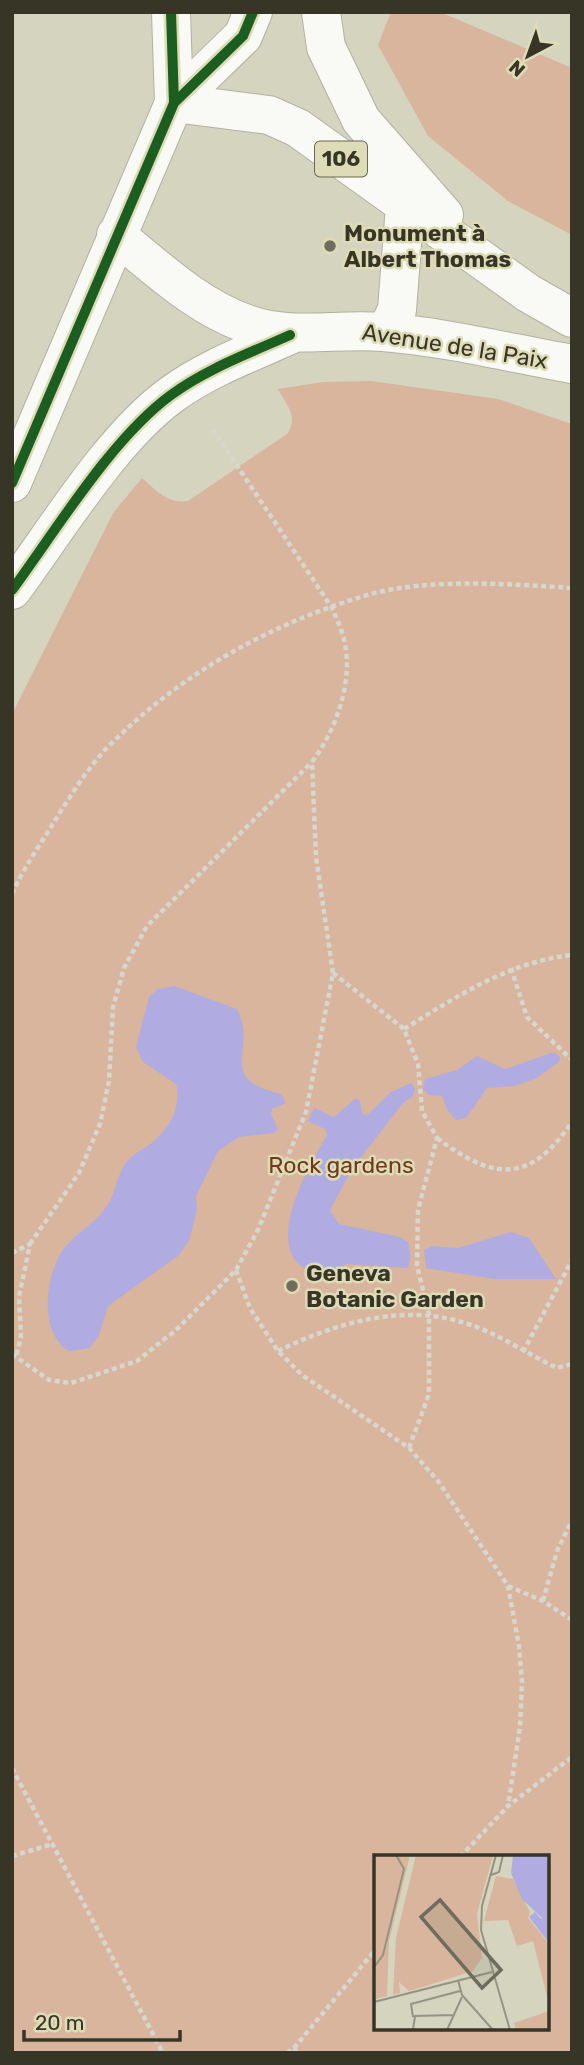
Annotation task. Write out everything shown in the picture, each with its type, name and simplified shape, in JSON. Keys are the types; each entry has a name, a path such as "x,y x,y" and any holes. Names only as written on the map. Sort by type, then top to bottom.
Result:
{"main road":[{"path":"171,12 174,103"},
{"path":"12,482 174,103 243,36 253,12"},
{"path":"321,12 326,47 360,120 487,264"},
{"name":"106","path":"174,103 269,115 287,123 487,264 572,318"},
{"path":"386,332 397,310 405,206"},
{"name":"Avenue de la Paix","path":"116,235 192,296 248,325 290,335 348,330 386,332 572,364"},
{"path":"12,590 111,455 157,405 187,384 290,335"}],"path":[{"path":"203,413 332,608 345,642 346,674 328,737 312,762 147,926 124,968 113,1007 109,1081 100,1124 79,1173 30,1244 19,1297 20,1337 14,1356 50,1380 71,1383 137,1361 176,1330 236,1270 258,1230 306,1112 333,973 316,857 312,762"},
{"path":"12,894 64,807 113,741 160,699 212,664 268,633 372,594 448,584 572,588"},
{"path":"404,1029 511,968 572,955"},
{"path":"511,968 527,1017 572,1060"},
{"path":"333,973 404,1029 418,1064 422,1111 437,1139 462,1157 495,1171 529,1164 557,1143 572,1122"},
{"path":"409,1448 429,1394 429,1314 417,1266 418,1210 437,1139"},
{"path":"12,1253 30,1244"},
{"path":"523,1352 572,1260"},
{"path":"236,1270 250,1308 278,1351 302,1375 409,1448 438,1481 508,1586 519,1646 522,1682 520,1727 508,1806"},
{"path":"278,1351 310,1335 352,1322 429,1314 467,1323 557,1368 572,1364"},
{"path":"543,1601 556,1551 572,1520"},
{"path":"508,1586 543,1601 572,1620"},
{"path":"462,1855 508,1806 572,1757"},
{"path":"12,1768 163,2053"},
{"path":"12,1856 53,1844"},
{"path":"287,2053 295,2050 374,1951"}],"green space":[{"path":"391,12 440,12 572,68 572,235 508,201 428,136 378,45"},
{"name":"Geneva Botanic Garden","path":"371,381 498,399 572,424 572,2053 12,2053 12,714 113,513 142,478 168,498 188,501 287,434 292,417 278,389 323,382"}],"shaded area":[{"path":"174,986 237,1009 244,1037 243,1071 249,1080 260,1087 281,1094 286,1103 272,1109 271,1114 278,1129 274,1133 239,1137 218,1151 196,1196 197,1210 189,1241 178,1256 108,1306 99,1335 90,1348 69,1351 59,1342 52,1330 49,1316 48,1300 54,1269 67,1245 104,1210 128,1160 160,1136 170,1123 176,1107 176,1084 143,1062 136,1047 149,997 158,989"},
{"path":"554,1052 560,1057 559,1062 535,1079 514,1086 487,1088 466,1118 456,1120 448,1111 442,1096 429,1095 423,1089 425,1079 457,1070 477,1056 505,1069"},
{"path":"411,1083 415,1089 413,1096 403,1103 352,1169 330,1210 339,1224 400,1237 408,1242 411,1256 408,1268 347,1264 322,1274 301,1266 291,1253 288,1237 295,1200 327,1135 325,1129 308,1121 314,1108 334,1117 356,1098 366,1116 391,1092"},
{"path":"511,1232 529,1238 556,1279 495,1279 426,1268 424,1250 432,1246 458,1248"}],"cycle path":[{"path":"171,12 174,103"},
{"path":"12,483 174,103 243,36 253,12"},
{"path":"12,590 86,486 149,413 199,377 290,335"}],"place":[{"name":"Monument à Albert Thomas","path":"330,246"},
{"name":"Geneva Botanic Garden","path":"292,1286"}],"park label":[{"name":"Rock gardens","path":"341,1165"}]}
